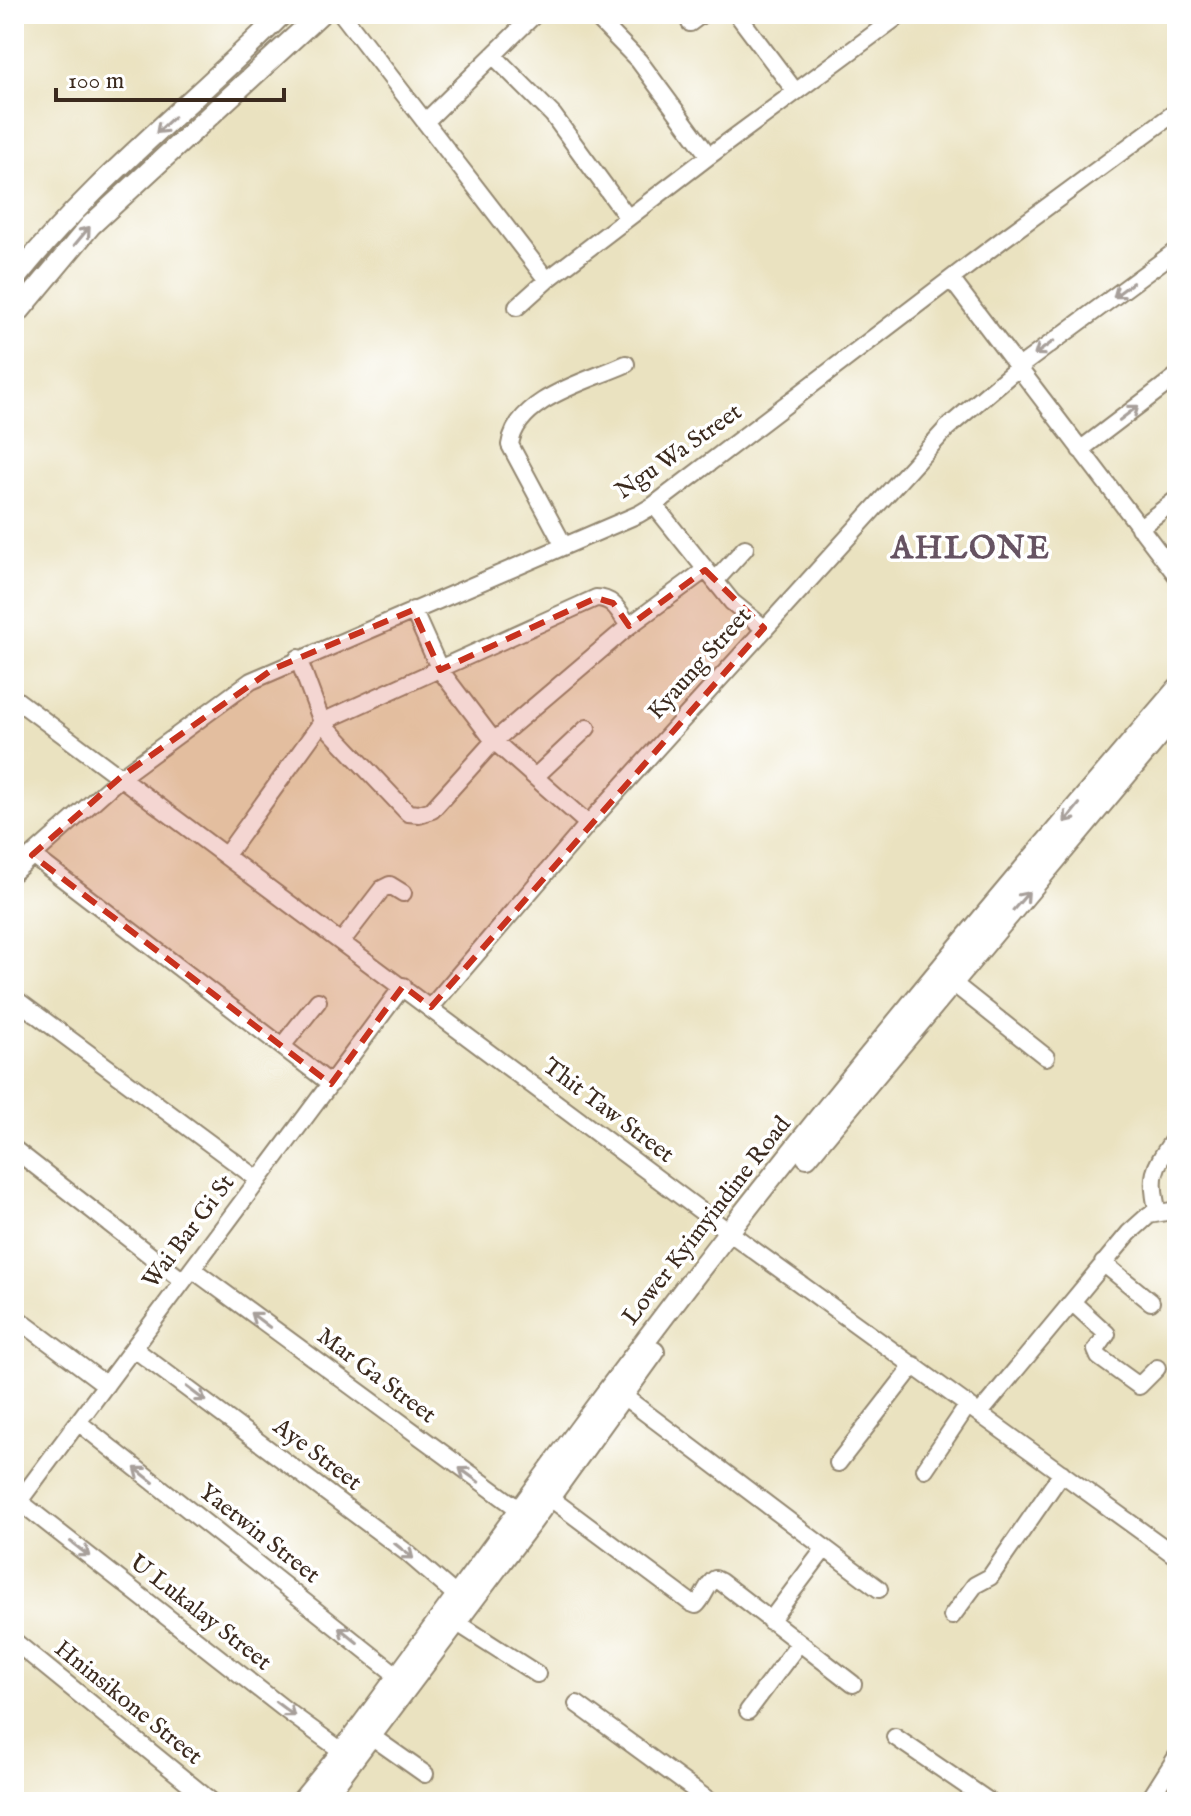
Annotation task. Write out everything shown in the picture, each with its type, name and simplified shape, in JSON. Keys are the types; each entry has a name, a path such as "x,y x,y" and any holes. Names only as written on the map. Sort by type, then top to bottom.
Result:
{"main road":[{"path":"14,280 37,252 129,159 235,62 282,14"},
{"path":"14,317 90,226 320,14"},
{"path":"37,252 54,270"},
{"name":"Lower Kyimyindine Road","path":"321,1802 348,1756 461,1608 542,1492 733,1235 1104,787 1177,689"},
{"name":"Lower Kyimyindine Road","path":"1104,787 1177,714"},
{"name":"Lower Kyimyindine Road","path":"301,1802 371,1736 404,1680"}],"street":[{"path":"342,14 547,280"},
{"path":"425,122 535,14"},
{"path":"593,14 639,61 709,156"},
{"path":"737,14 795,91"},
{"path":"517,307 547,280 892,17"},
{"path":"493,55 553,115 628,218"},
{"name":"Ngu Wa Street","path":"14,872 122,776 251,681 654,505 1177,111"},
{"name":"Kyaung Street","path":"431,1007 588,824 947,428 1019,367 1177,250"},
{"path":"951,279 1177,576"},
{"path":"564,546 510,445 512,431 531,410 577,382 626,364"},
{"path":"1080,450 1177,376"},
{"path":"1139,528 1177,499"},
{"path":"654,505 732,602 764,628"},
{"path":"298,658 322,722 408,813 419,814 432,810 494,741 629,626 710,575 745,548"},
{"path":"226,855 322,722 596,598 613,603 629,626"},
{"path":"413,610 440,670 494,741 588,824"},
{"name":"Thit Taw Street","path":"14,698 733,1235 1177,1557"},
{"path":"535,777 587,728"},
{"path":"32,855 331,1084"},
{"path":"342,941 382,889 390,885 403,893"},
{"path":"945,976 1046,1057"},
{"name":"Wai Bar Gi St","path":"18,1496 106,1385 403,986"},
{"path":"14,998 259,1180"},
{"path":"282,1046 318,1001"},
{"path":"1158,1213 1153,1192 1153,1170 1177,1134"},
{"name":"Mar Ga Street","path":"14,1149 527,1515"},
{"path":"925,1469 1129,1233 1149,1215 1177,1210"},
{"path":"1103,1263 1151,1302"},
{"path":"1072,1302 1107,1334 1096,1350 1099,1357 1139,1386 1157,1368"},
{"path":"14,1316 106,1385"},
{"name":"Aye Street","path":"133,1348 406,1552 461,1608 537,1674"},
{"path":"838,1463 914,1365"},
{"path":"615,1392 879,1589"},
{"name":"Yaetwin Street","path":"78,1422 404,1680"},
{"path":"952,1616 975,1585 990,1577 1062,1473"},
{"path":"542,1492 691,1603 696,1605 715,1579 853,1684"},
{"name":"U Lukalay Street","path":"18,1496 348,1756"},
{"path":"770,1621 825,1548"},
{"name":"Hninsikone Street","path":"14,1641 212,1802"},
{"path":"748,1711 799,1643"},
{"path":"577,1704 711,1802"},
{"path":"371,1736 425,1774"},
{"path":"895,1737 990,1802"},
{"path":"1148,1802 1177,1756"}],"highlighted area":[{"path":"705,570 764,628 431,1007 403,986 331,1084 32,855 122,776 273,669 413,610 440,670 596,598 613,603 629,626"}],"district":[{"name":"AHLONE","path":"971,549"}]}
